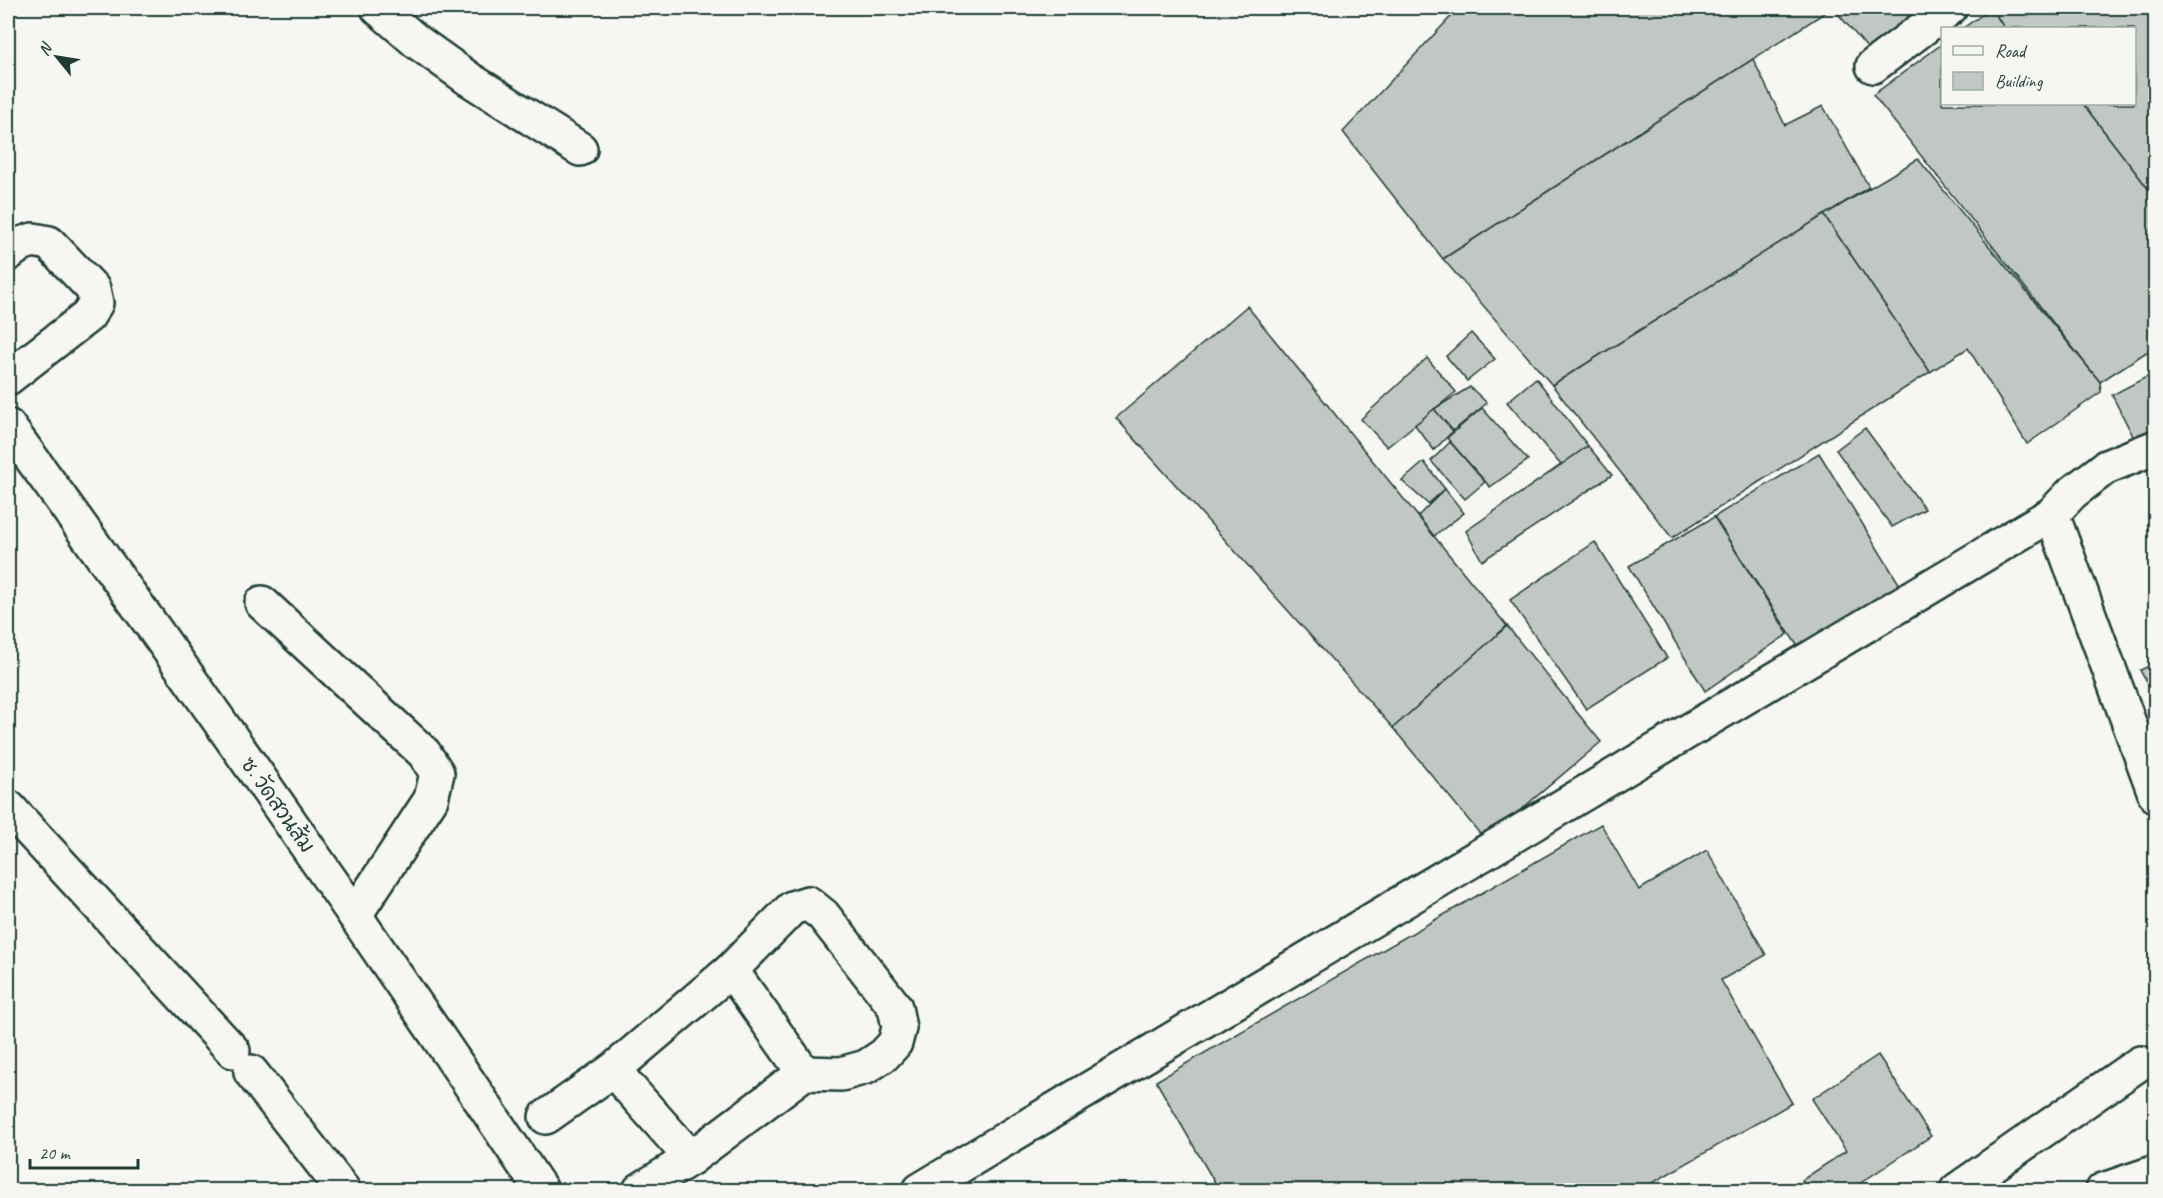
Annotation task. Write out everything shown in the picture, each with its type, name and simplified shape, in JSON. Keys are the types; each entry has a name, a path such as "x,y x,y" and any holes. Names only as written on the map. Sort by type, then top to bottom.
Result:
{"street":[{"path":"378,8 416,41 469,79 580,149"},
{"path":"1873,66 1950,8"},
{"path":"8,254 21,244 33,240 49,243 93,289 96,303 88,316 8,378"},
{"name":"ซ. วัดสวนส้ม","path":"8,426 118,577 356,915 536,1188"},
{"path":"920,1191 2052,514 2072,493 2106,467 2156,447"},
{"path":"2052,514 2154,791"},
{"path":"262,603 424,753 437,773 431,799 356,915"},
{"path":"8,807 242,1061 343,1191"},
{"path":"546,1117 613,1070 731,970 792,908 808,903 823,915 895,1007 899,1028 895,1043 884,1055 866,1067 841,1074 804,1073 691,1158 640,1191"},
{"path":"731,970 804,1073"},
{"path":"1958,1191 2140,1063"},
{"path":"613,1070 691,1158"},
{"path":"2103,1191 2156,1172"}],"building":[{"path":"1459,8 1832,8 1443,259 1343,132"},
{"path":"1833,8 1931,8 1875,57"},
{"path":"1992,8 2003,27 1964,27"},
{"path":"1992,8 2156,8 2156,199 2084,105 2136,105 2136,27 2003,27"},
{"path":"1941,45 1941,105 2084,105 2156,199 2156,346 2100,382 1873,95"},
{"path":"1753,59 1785,125 1823,106 1869,187 1552,385 1443,259"},
{"path":"1918,159 2100,382 2101,392 2027,444 1968,348 1930,372 1824,215"},
{"path":"1824,215 1930,372 1672,538 1552,385"},
{"path":"1247,306 1507,626 1393,728 1116,418"},
{"path":"1471,333 1495,359 1467,381 1446,356"},
{"path":"1427,358 1456,392 1387,447 1361,419"},
{"path":"2156,372 2156,427 2134,438 2112,395"},
{"path":"1536,378 1588,446 1561,465 1507,402"},
{"path":"1470,387 1487,403 1453,431 1434,409"},
{"path":"1482,408 1528,460 1490,487 1447,438"},
{"path":"1434,409 1453,431 1434,450 1415,425"},
{"path":"1865,428 1925,509 1892,527 1836,450"},
{"path":"1450,442 1485,482 1465,499 1431,461"},
{"path":"1588,446 1612,475 1482,561 1466,531"},
{"path":"1819,453 1906,595 1802,653 1714,517"},
{"path":"1424,462 1445,489 1428,504 1402,481"},
{"path":"1445,489 1464,513 1434,536 1418,516"},
{"path":"1714,517 1788,634 1705,691 1629,566"},
{"path":"1595,542 1667,658 1586,709 1510,600"},
{"path":"1507,626 1601,742 1485,840 1393,728"},
{"path":"2156,663 2156,699 2140,670"},
{"path":"1601,824 1639,890 1707,850 1766,955 1721,980 1792,1103 1640,1190 1219,1190 1156,1081"},
{"path":"1878,1055 1931,1136 1850,1190 1806,1190 1802,1180 1846,1151 1812,1099"}]}
